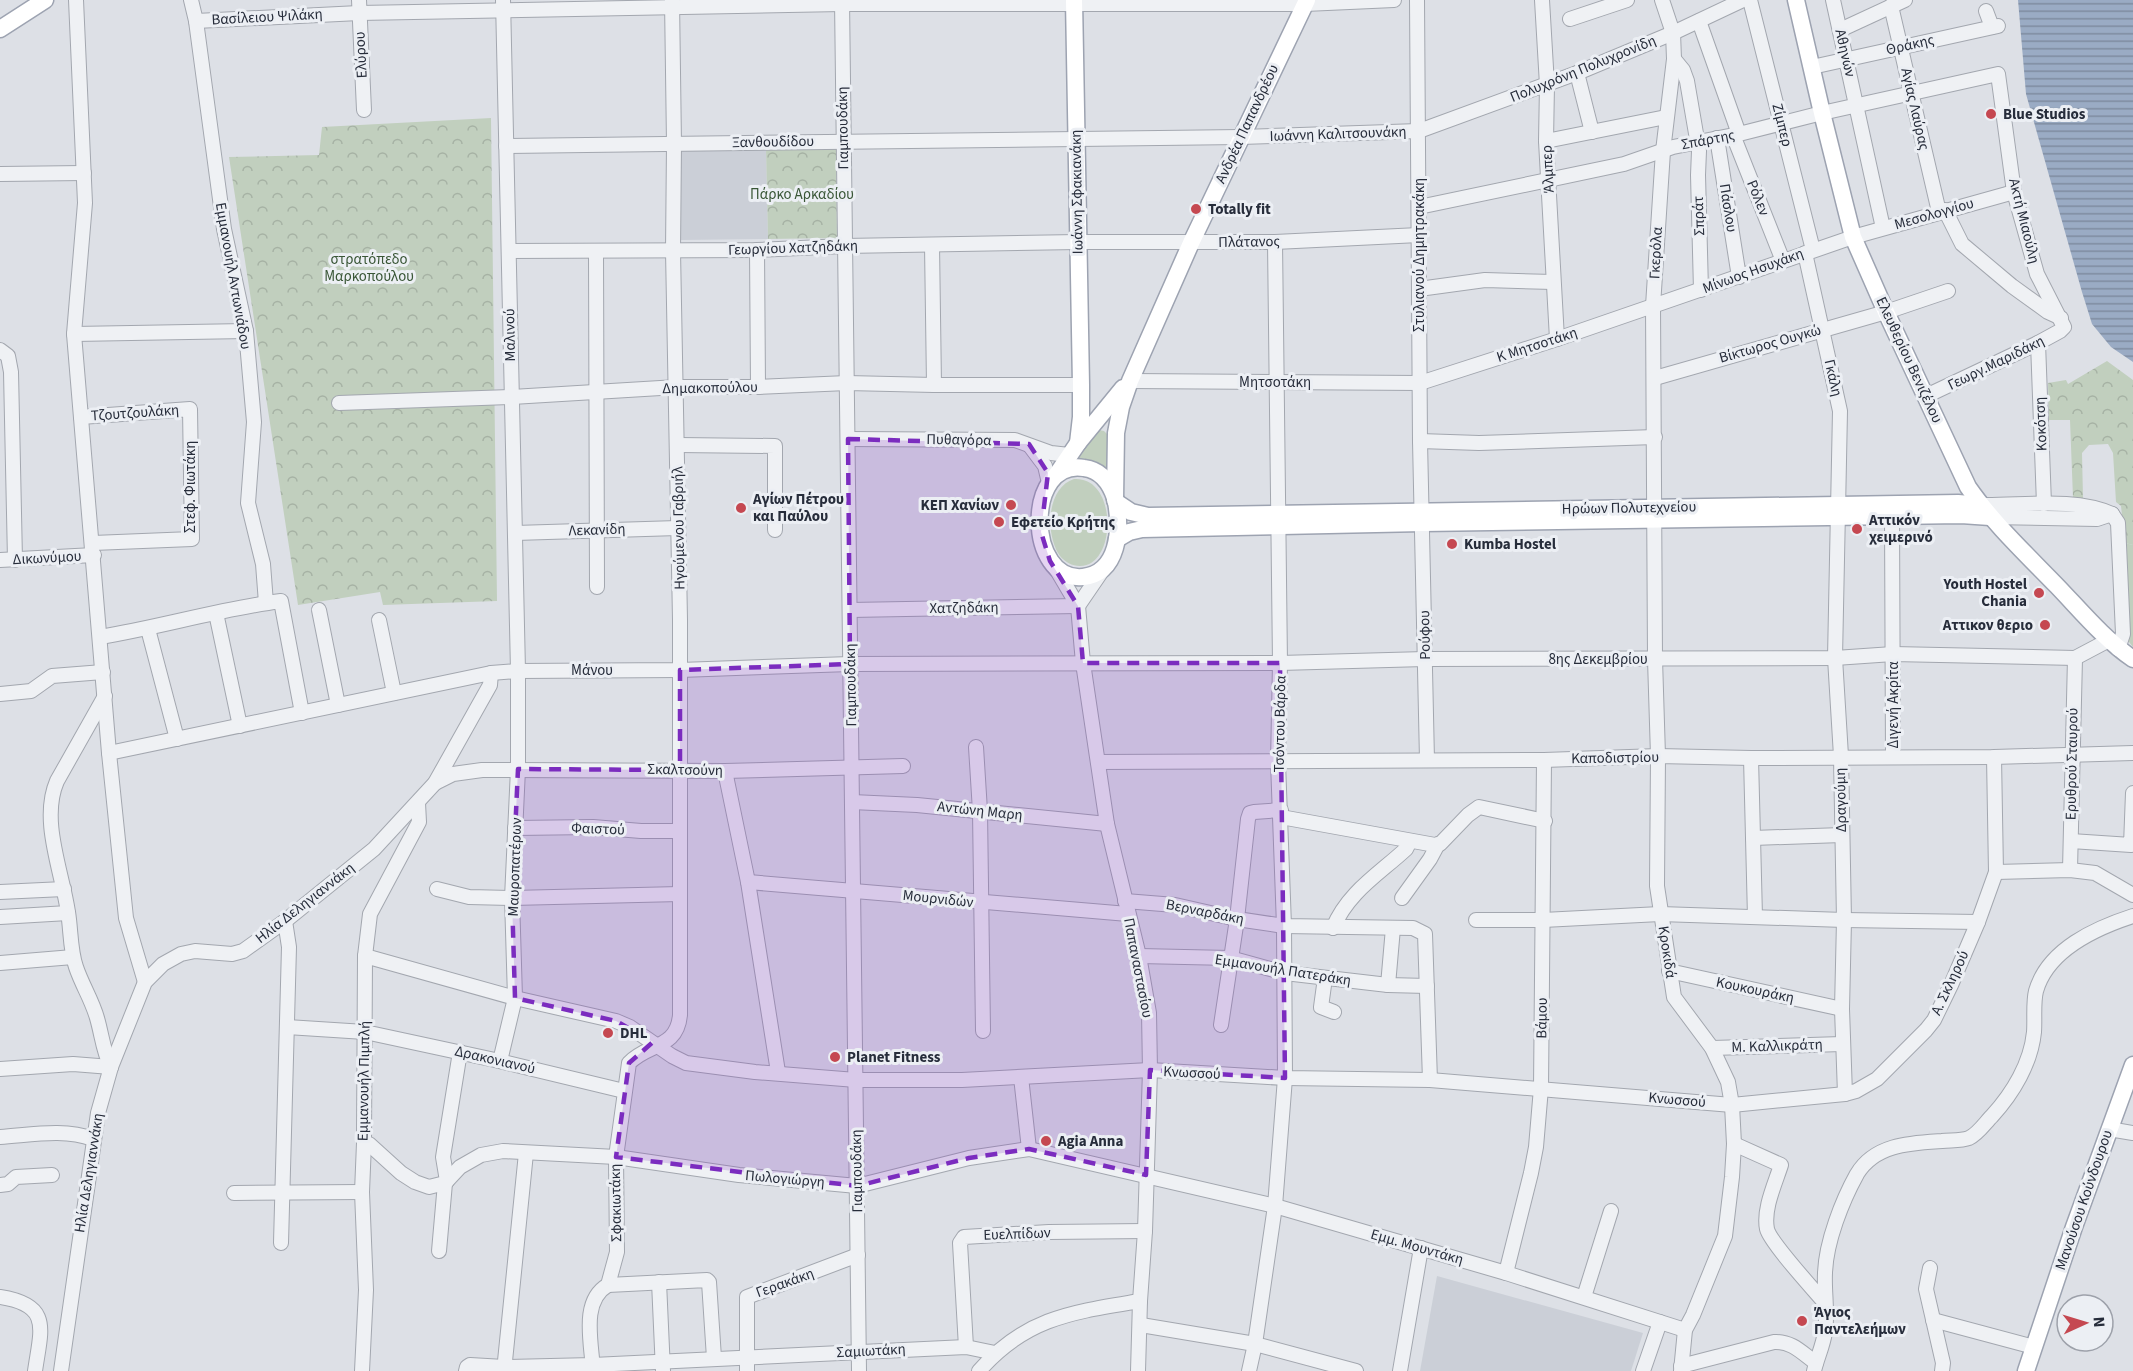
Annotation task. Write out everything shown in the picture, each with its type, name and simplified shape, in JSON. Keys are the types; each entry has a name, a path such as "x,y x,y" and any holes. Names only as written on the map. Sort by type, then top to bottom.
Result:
{"main road":[{"path":"0,29 45,0"},
{"name":"Ελευθερίου Βενιζέλου","path":"1796,0 1853,237 1968,486 1985,511 2114,644 2133,659"},
{"name":"Ιωάννη Σφακιανάκη","path":"1073,449 1081,417 1074,2"},
{"name":"Ανδρέα Παπανδρέου","path":"1115,501 1115,445 1121,407 1130,381 1191,243 1306,2"},
{"name":"Ανδρέα Παπανδρέου","path":"1053,479 1073,449 1130,381"},
{"path":"1081,385 1089,392 1102,413 1115,445"},
{"path":"1080,467 1096,472 1109,483 1115,501 1118,519 1117,539 1113,555 1104,567 1092,575 1077,577 1061,572 1050,561 1043,543 1040,521 1042,503 1053,479 1064,470 1080,467"},
{"path":"1115,501 1137,515 1279,519"},
{"name":"Ηρώων Πολυτεχνείου","path":"1279,519 1838,512 1958,503 1985,511"},
{"path":"1838,512 1892,516 1985,511"},
{"path":"1117,539 1130,532 1148,529 1279,519"},
{"name":"Μανούσου Κούνδουρου","path":"2026,1371 2133,1065"}],"street":[{"path":"76,0 85,203 74,334 126,918 145,982"},
{"name":"Εμμανουήλ Αντωνιάδου","path":"191,0 196,21 224,229 246,331 254,422 248,503 264,564 266,603"},
{"name":"Βασίλειου Ψιλάκη","path":"196,21 359,7 1394,0"},
{"name":"Στυλιανού Δημητρακάκη","path":"1417,0 1419,383 1423,517"},
{"name":"Άλμπερ","path":"1542,0 1547,85 1546,141 1557,339"},
{"path":"1570,19 1627,0"},
{"name":"Γκερόλα","path":"1655,514 1653,306 1663,151 1674,59 1673,33 1662,0"},
{"name":"Αθηνών","path":"1833,0 1883,228"},
{"path":"1840,30 1905,0"},
{"name":"Πολυχρόνη Πολυχρονίδη","path":"1419,131 1578,73 1741,1"},
{"name":"Ζίμπερ","path":"1741,1 1781,123 1809,252"},
{"name":"Γιαμπουδάκη","path":"842,2 859,1371"},
{"name":"Ηγούμενου Γαβριήλ","path":"657,1046 674,1035 679,1025 680,670 673,251 672,4"},
{"name":"Μαλινού","path":"503,5 518,671"},
{"name":"Αγίας Λαύρας","path":"1891,6 1942,211 1962,244 2012,286 2062,323"},
{"name":"Ελύρου","path":"359,7 364,110"},
{"name":"Θράκης","path":"1812,68 1995,26 1986,12"},
{"name":"Ρόλεν","path":"1699,21 1736,135 1783,261"},
{"name":"Σπράτ","path":"1674,59 1683,70 1687,81 1698,143 1701,290"},
{"path":"1578,73 1592,132"},
{"name":"Σπάρτης","path":"1419,207 1624,164 1672,147 1736,135 1822,113 1998,74"},
{"name":"Ακτή Μιαούλη","path":"1998,74 2014,192 2037,274 2062,323"},
{"path":"1546,141 1666,117"},
{"name":"Ιωάννη Καλιτσουνάκη","path":"1076,137 1241,136 1419,131"},
{"name":"Ξανθουδίδου","path":"506,146 1076,137"},
{"name":"Πάσλου","path":"1716,138 1739,277"},
{"path":"0,174 84,172"},
{"name":"Μεσολογγίου","path":"1853,237 2014,192"},
{"name":"Πλάτανος","path":"1078,242 1275,242 1419,235"},
{"name":"Μίνωος Ησυχάκη","path":"1653,306 1853,237"},
{"name":"Γεωργίου Χατζηδάκη","path":"509,251 757,250 844,246 1078,242"},
{"name":"Τσόντου Βάρδα","path":"1249,1371 1275,1206 1285,1078 1284,926 1278,762 1280,663 1275,242"},
{"path":"932,245 934,385"},
{"path":"757,250 758,387"},
{"path":"596,252 597,587"},
{"name":"Γκάλη","path":"1809,252 1821,329 1840,411 1838,512"},
{"path":"2012,286 2037,274"},
{"path":"1419,289 1485,280 1553,282"},
{"name":"Βίκτωρος Ουγκώ","path":"1655,378 1886,312 1947,291"},
{"name":"Κ Μητσοτάκη","path":"1419,383 1653,306"},
{"name":"Γεωργ.Μαριδάκη","path":"1926,396 2060,331 2062,323"},
{"path":"74,334 246,331"},
{"name":"Κοκότση","path":"2037,343 2044,504"},
{"path":"0,350 8,356 11,372 15,560"},
{"name":"Μητσοτάκη","path":"1130,381 1419,383"},
{"name":"Δημακοπούλου","path":"339,403 512,398 676,387 758,387 847,383 1081,385"},
{"name":"Τζουτζουλάκη","path":"81,417 190,409"},
{"name":"Στεφ. Φιωτάκη","path":"93,549 192,540 190,409"},
{"path":"1420,441 1479,443 1654,438"},
{"name":"Πυθαγόρα","path":"848,439 1015,440 1052,453 1073,449"},
{"path":"1029,444 1053,479"},
{"path":"678,446 775,446 775,530"},
{"path":"1985,511 2044,504 2097,507 2112,514 2118,523 2123,634 2114,644"},
{"path":"1985,511 2097,519 2112,514"},
{"name":"Δραγούμη","path":"1838,512 1835,658 1841,756 1844,920 1842,1044 1845,1094"},
{"name":"Κροκιδά","path":"1655,514 1660,914 1674,997 1712,1048 1728,1082 1734,1144 1725,1236 1685,1330 1681,1369"},
{"name":"Διγενή Ακρίτα","path":"1892,516 1893,757"},
{"name":"Ρούφου","path":"1423,517 1427,760"},
{"name":"Λεκανίδη","path":"515,533 678,528"},
{"name":"Δικωνύμου","path":"0,560 93,549"},
{"name":"Παπαναστασίου","path":"1055,567 1078,606 1083,663 1107,824 1139,956 1149,1013 1150,1070 1138,1371"},
{"path":"1078,606 1104,567"},
{"path":"100,637 282,601 302,712"},
{"name":"Χατζηδάκη","path":"850,610 1078,606"},
{"path":"319,610 338,705"},
{"path":"216,613 240,726"},
{"path":"379,620 394,693"},
{"path":"148,629 177,739"},
{"name":"8ης Δεκεμβρίου","path":"1083,663 1835,658 1893,654 2075,658 2114,644"},
{"name":"Ερυθρού Σταυρού","path":"2070,870 2075,658"},
{"name":"Μάνου","path":"110,753 491,673 850,664 1083,663"},
{"name":"Μαυροπατέρων","path":"500,1061 515,998 512,898 518,769 518,671"},
{"path":"0,694 31,691 52,676 103,672"},
{"name":"Ηλία ∆εληγιαννάκη","path":"145,982 163,964 182,954 195,951 231,954 243,951 285,921 374,849 435,783 490,685 491,673"},
{"path":"105,696 51,793 51,825 64,889 73,957 94,1009 105,1055 111,1067"},
{"path":"976,747 980,811 983,1031"},
{"name":"Καποδιστρίου","path":"1098,762 1544,760 1658,756 1994,757 2133,753"},
{"name":"Α. Σκληρού","path":"1732,1105 1856,1091 1877,1079 1930,1025 1942,1006 1978,922 1996,872 1994,757"},
{"path":"1751,758 1755,917"},
{"name":"Βάμου","path":"1506,1273 1531,1173 1536,1146 1541,1088 1544,760"},
{"name":"Σκαλτσούνη","path":"435,783 453,774 482,770 725,771 903,766"},
{"path":"725,771 748,882 777,1072"},
{"path":"2071,841 2131,845 2133,793"},
{"name":"Αντώνη Μαρη","path":"852,802 980,811 1107,824"},
{"name":"Εµµανουήλ Πιµπλή","path":"362,1371 366,1290 362,1192 365,956 370,914 419,822 418,803"},
{"path":"1402,898 1438,844 1479,807 1545,821"},
{"path":"1221,1025 1250,813 1281,814 1410,841 1438,844"},
{"name":"Φαιστού","path":"515,828 593,827 680,831"},
{"path":"1753,838 1842,834"},
{"path":"1333,928 1339,916 1359,890 1406,849 1410,841"},
{"path":"1996,872 2070,870 2095,873 2133,896"},
{"name":"Μουρνιδών","path":"748,882 980,903 1127,908"},
{"path":"0,892 64,889"},
{"path":"436,889 469,897 512,898 680,894"},
{"name":"Βερναρδάκη","path":"1127,908 1175,904 1237,919 1284,926 1413,928 1425,934 1426,986"},
{"path":"0,917 68,913"},
{"path":"1476,920 1543,920 1660,914 1978,922"},
{"path":"1681,1369 1774,1342 1792,1345 1815,1367 1826,1329 1824,1271 1844,1202 1859,1171 1868,1161 1887,1149 1920,1143 1966,1139 1978,1131 2011,1091 2027,1060 2032,1047 2036,992 2046,970 2060,954 2098,929 2133,916"},
{"path":"281,1243 289,947 285,921"},
{"path":"1388,985 1393,928"},
{"name":"Κνωσσού","path":"365,956 515,998 616,1021 630,1027 686,1063 755,1072 856,1080 1022,1077 1150,1070 1285,1078 1430,1080 1732,1105"},
{"name":"Εμμανουήλ Πατεράκη","path":"1139,956 1230,958 1285,973 1388,985 1426,986"},
{"path":"0,963 73,957"},
{"name":"Κουκουράκη","path":"1669,971 1842,1009"},
{"path":"1325,978 1321,1007 1334,1012"},
{"name":"Ηλία Δεληγιαννάκη","path":"61,1371 93,1138 103,1090 145,982"},
{"path":"1426,986 1430,1080"},
{"name":"Δρακονιανού","path":"287,1028 365,1032 500,1061 624,1092"},
{"name":"Μ. Καλλικράτη","path":"1712,1048 1842,1044"},
{"name":"Σφακιωτάκη","path":"593,1368 590,1308 602,1288 608,1285 617,1252 615,1157 629,1063 639,1053 657,1046"},
{"path":"439,1251 446,1182 443,1157 460,1052"},
{"path":"0,1069 73,1064 111,1067"},
{"path":"1022,1077 1029,1149"},
{"path":"2109,1129 2133,1133"},
{"path":"0,1137 73,1133 93,1138"},
{"path":"364,1143 369,1144 401,1173 415,1182 429,1187 446,1182"},
{"path":"1734,1144 1781,1165 1767,1210 1767,1229 1779,1249 1825,1303"},
{"name":"Πωλογιώργη","path":"446,1182 460,1167 481,1155 503,1151 615,1157 739,1175 857,1186 969,1158 1029,1149 1146,1174"},
{"path":"504,1369 526,1153"},
{"name":"Εμμ. Μουντάκη","path":"1146,1174 1275,1206 1421,1248 1685,1330"},
{"path":"0,1185 8,1185 16,1177 52,1175"},
{"path":"234,1193 362,1192"},
{"path":"1584,1297 1611,1211"},
{"name":"Ευελπίδων","path":"966,1347 960,1243 964,1237 1049,1232 1145,1231"},
{"path":"1400,1371 1421,1248"},
{"name":"Γερακάκη","path":"747,1364 746,1300 749,1296 858,1255"},
{"path":"1930,1268 1926,1289 1942,1371"},
{"path":"608,1285 709,1281 714,1358"},
{"path":"659,1282 663,1366"},
{"path":"0,1297 22,1301 32,1307 38,1315 40,1332 35,1371"},
{"path":"979,1371 995,1353 1015,1338 1054,1318 1074,1311 1140,1301"},
{"path":"1932,1320 2034,1347"},
{"path":"1643,1371 1660,1322"},
{"path":"1141,1325 1255,1344 1356,1371"},
{"name":"Σαμιωτάκη","path":"466,1371 470,1365 504,1369 663,1366 714,1358 747,1364 859,1351 966,1347 995,1353"}],"highlighted area":[{"path":"848,439 1029,444 1048,473 1041,532 1050,561 1078,606 1083,663 1280,663 1285,1078 1150,1070 1146,1175 1029,1149 969,1158 857,1186 616,1157 629,1063 653,1042 616,1021 515,998 512,898 518,769 680,770 680,670 850,664"}],"shaded area":[{"path":"766,149 768,239 681,240 680,151"},
{"path":"1437,1276 1643,1333 1631,1371 1420,1371"}],"green space":[{"name":"στρατόπεδο Μαρκοπούλου","path":"491,118 497,601 383,605 380,592 298,605 229,157 319,155 322,127"},
{"name":"Πάρκο Αρκαδίου","path":"836,148 837,238 768,239 766,149"},
{"path":"2107,361 2133,380 2133,545 2125,543 2121,506 2116,502 2113,453 2108,444 2089,445 2082,453 2083,498 2073,498 2070,420 2049,420 2048,383 2066,380 2068,384"},
{"path":"1099,430 1108,435 1112,477 1071,461"},
{"path":"1074,479 1088,482 1099,491 1105,505 1107,521 1106,538 1101,552 1092,562 1080,566 1069,563 1060,556 1055,547 1050,525 1053,502 1058,492"},
{"path":"2125,543 2133,545 2133,647 2129,642"}],"water":[{"path":"2018,0 2133,0 2133,362 2111,347 2092,324 2026,94"}],"place":[{"name":"Blue Studios","path":"1991,114"},
{"name":"Totally fit","path":"1196,209"},
{"name":"ΚΕΠ Χανίων","path":"1011,505"},
{"name":"Αγίων Πέτρου και Παύλου","path":"741,508"},
{"name":"Εφετείο Κρήτης","path":"999,522"},
{"name":"Αττικόν χειμερινό","path":"1857,529"},
{"name":"Kumba Hostel","path":"1452,544"},
{"name":"Youth Hostel Chania","path":"2039,593"},
{"name":"Αττικον θεριο","path":"2045,625"},
{"name":"DHL","path":"608,1033"},
{"name":"Planet Fitness","path":"835,1057"},
{"name":"Agia Anna","path":"1046,1141"},
{"name":"Άγιος Παντελεήμων","path":"1802,1321"}]}
